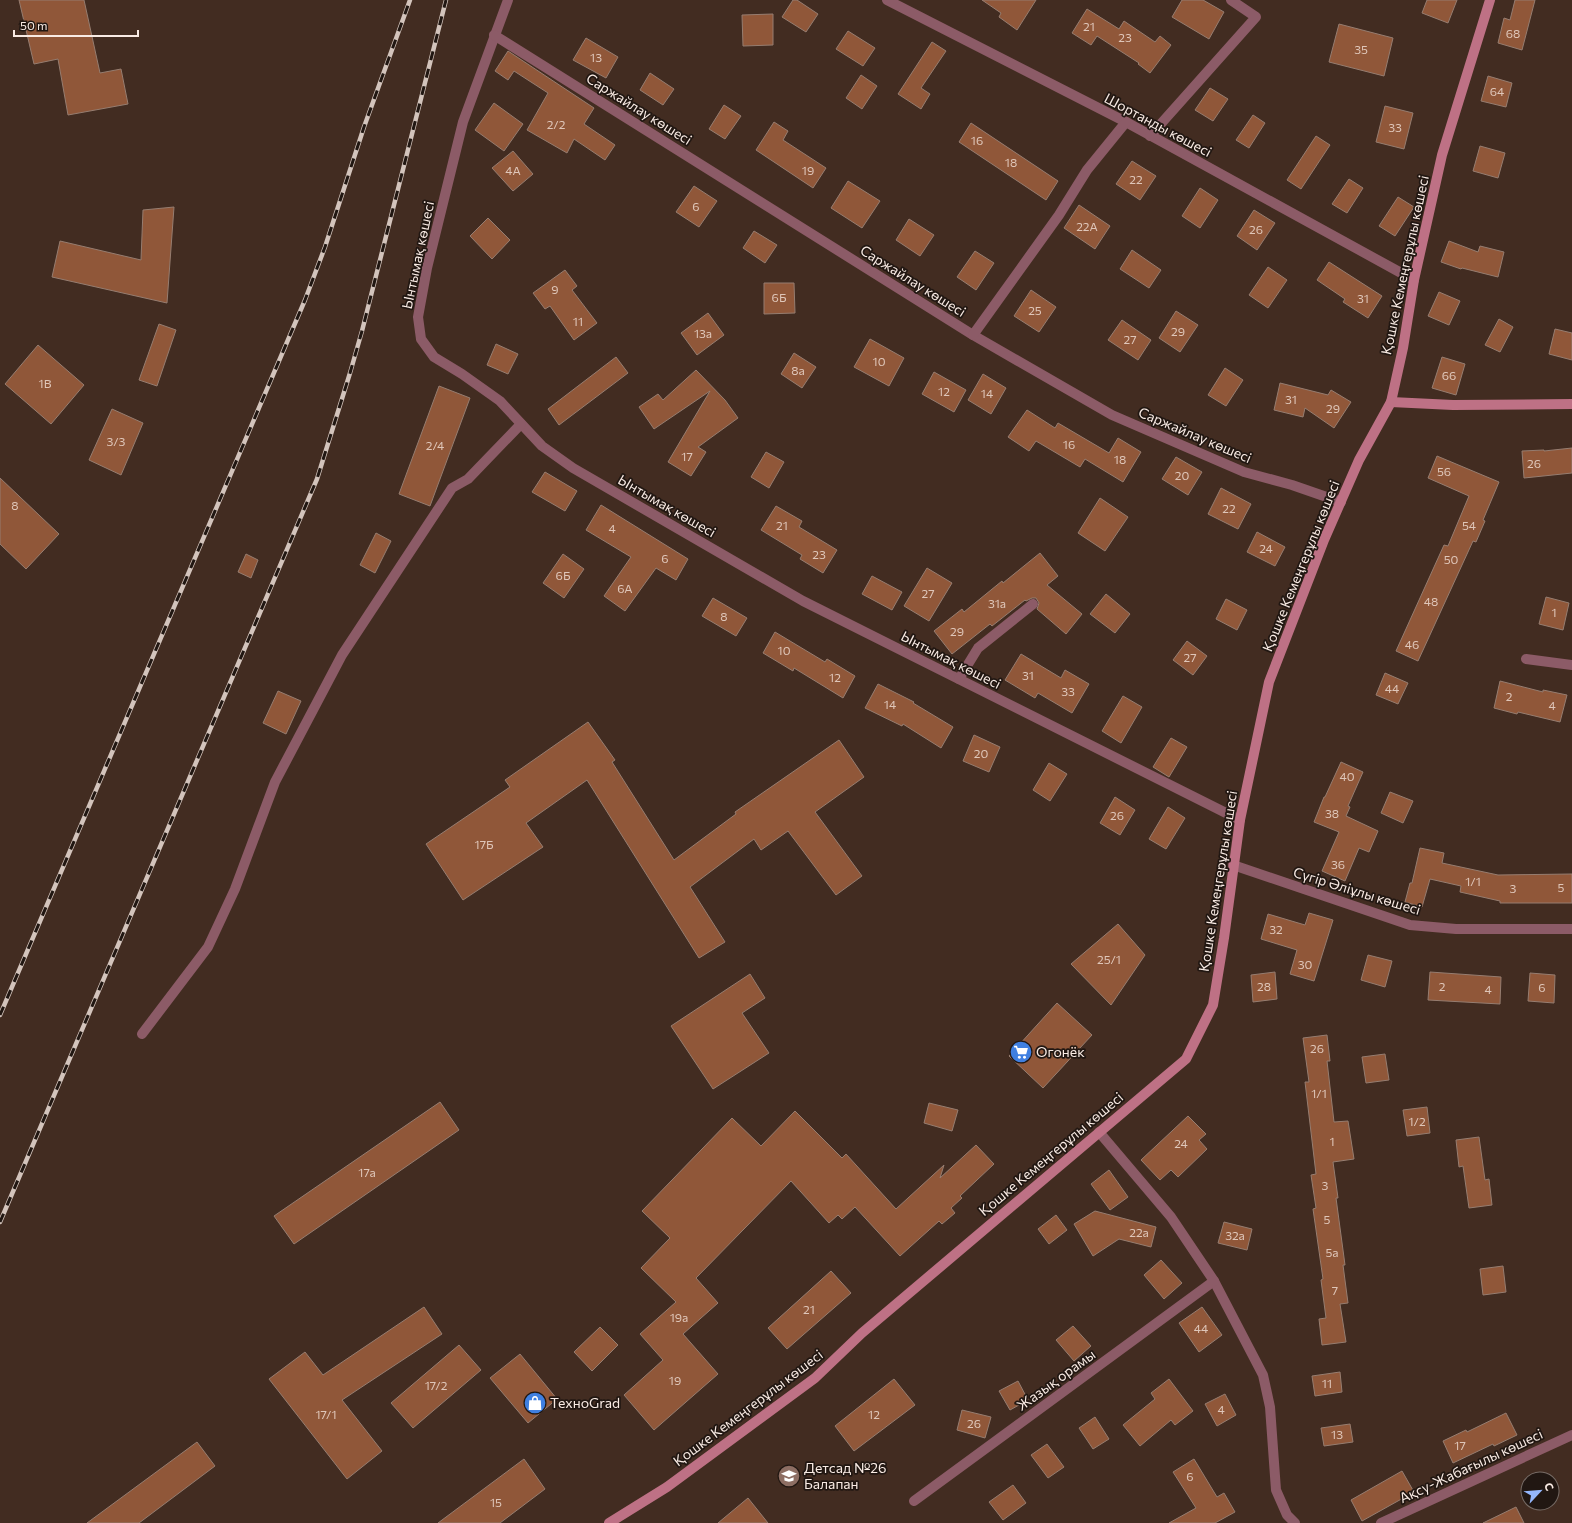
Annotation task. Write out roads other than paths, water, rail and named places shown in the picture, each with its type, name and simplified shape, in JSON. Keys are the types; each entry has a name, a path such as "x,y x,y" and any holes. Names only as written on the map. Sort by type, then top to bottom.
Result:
{"street":[{"name":"Ынтымақ көшесі","path":"508,0 463,122 427,268 418,317 421,339 434,357 462,374 500,401 542,446 573,468 803,601 1240,820"},
{"name":"Шортанды көшесі","path":"886,0 1126,122 1414,280"},
{"path":"1150,136 1256,17 1231,0"},
{"name":"Қошке Кемеңгерұлы көшесі","path":"609,1523 667,1487 815,1378 862,1333 1186,1059 1213,1005 1224,938 1240,820 1269,682 1324,540 1359,460 1391,402 1403,348 1414,280 1442,155 1490,0"},
{"name":"Саржайлау көшесі","path":"494,35 973,335 1112,415 1244,472 1292,484 1341,502"},
{"path":"973,335 1059,215 1087,170 1126,122"},
{"path":"1391,402 1453,406 1572,404"},
{"path":"142,1034 208,947 235,889 275,782 342,655 452,488 468,479 521,424"},
{"path":"959,679 978,648 1033,604"},
{"path":"1526,660 1572,665"},
{"name":"Сүгір Әліұлы көшесі","path":"1233,865 1410,925 1456,929 1572,929"},
{"path":"1099,1132 1171,1217 1214,1281 1263,1375 1270,1407 1276,1490 1287,1515 1295,1523"},
{"name":"Жазық орамы","path":"914,1501 1214,1281"},
{"name":"Ақсу-Жабағылы көшесі","path":"1381,1523 1572,1434"}],"railway":[{"path":"0,1015 305,300 325,247 364,127 410,0"},
{"path":"0,1222 317,479 362,331 446,0"}],"place":[{"name":"Огонёк","path":"1021,1052"},
{"name":"ТехноGrad","path":"535,1403"},
{"name":"Детсад №26 Балапан","path":"789,1476"}]}
